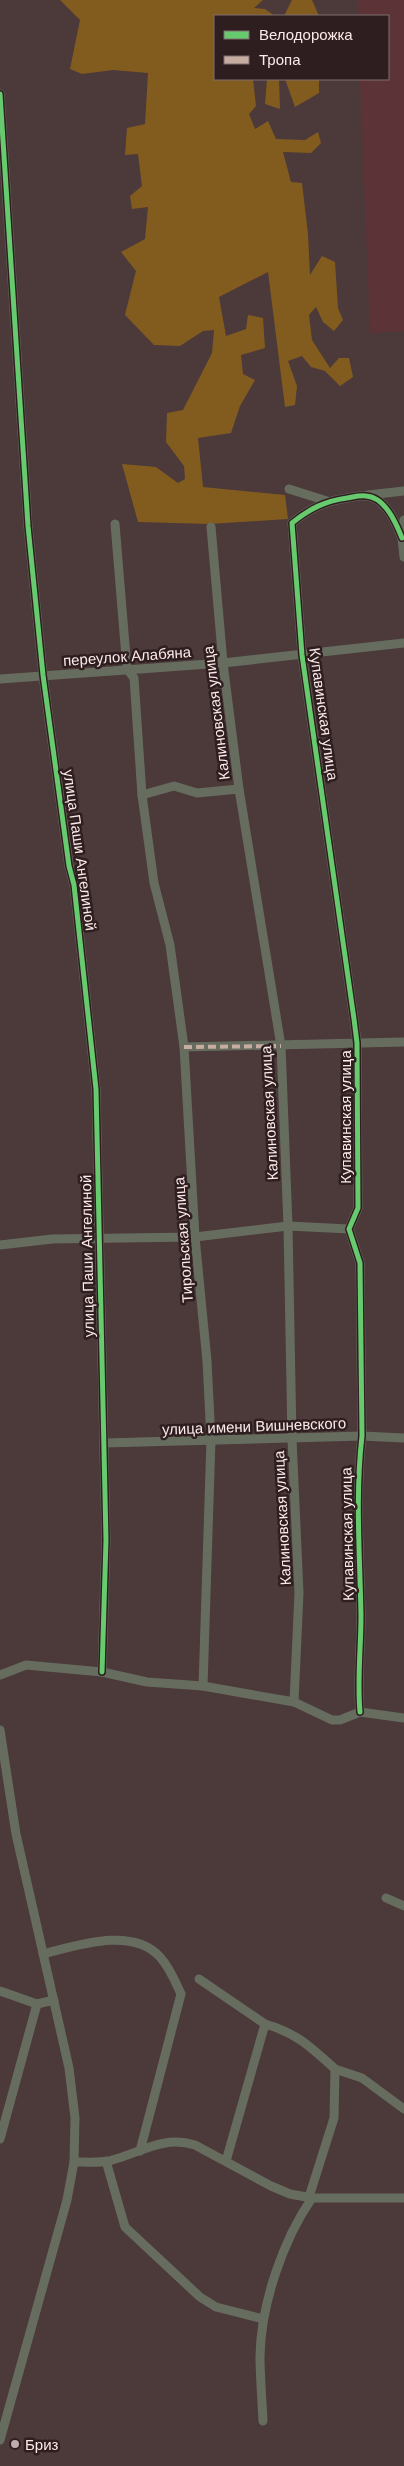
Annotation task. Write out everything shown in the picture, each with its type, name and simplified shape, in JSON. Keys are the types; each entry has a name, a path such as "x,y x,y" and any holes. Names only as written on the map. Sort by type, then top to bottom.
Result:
{"street":[{"name":"улица Паши Ангелиной","path":"0,94 28,526 43,675 69,866 74,885 96,1089 106,1540 102,1672"},
{"path":"289,489 327,501 404,491"},
{"path":"368,495 384,505 396,521 402,538"},
{"name":"Купавинская улица","path":"327,501 304,513 292,523 302,655 342,924 357,1043 358,1208 349,1229 360,1263 362,1436 359,1463 361,1620 358,1691 360,1712"},
{"path":"404,520 402,538 404,557"},
{"name":"Тирольская улица","path":"115,524 127,669 134,678 142,795 154,883 170,945 184,1047 195,1237 207,1361 211,1440 203,1686"},
{"name":"Калиновская улица","path":"211,527 223,664 239,789 281,1046 288,1226 292,1439 299,1593 294,1702"},
{"name":"переулок Алабяна","path":"0,679 223,664 404,643"},
{"path":"142,795 174,786 197,792 239,789"},
{"path":"184,1047 404,1042"},
{"path":"0,1245 52,1239 195,1237 288,1226 349,1229"},
{"name":"улица имени Вишневского","path":"104,1443 362,1436 404,1438"},
{"path":"0,1675 26,1666 102,1672 147,1682 203,1686 294,1702 332,1720 340,1720 360,1712 404,1718"},
{"path":"0,1730 16,1834 69,2068 74,2118 74,2162 50,2267 0,2440"},
{"path":"386,1898 404,1906"},
{"path":"43,1954 98,1940 120,1940 140,1945 159,1956 172,1974 181,1994 140,2151"},
{"path":"199,1979 265,2024 283,2029 307,2042 335,2070 362,2078 404,2109"},
{"path":"0,1991 37,2004 54,2000"},
{"path":"0,2139 37,2004"},
{"path":"226,2161 265,2024"},
{"path":"263,2421 260,2355 264,2319 270,2290 290,2236 310,2198 334,2118 335,2070"},
{"path":"74,2162 106,2161 169,2141 182,2141 226,2161 270,2186 290,2194 310,2198 404,2198"},
{"path":"106,2161 125,2227 200,2297 216,2307 264,2319"}],"shaded area":[{"path":"60,0 263,0 254,8 265,9 274,15 214,15 214,80 253,80 256,106 249,114 255,129 268,121 276,139 305,140 318,132 321,143 311,153 283,152 291,182 302,183 308,234 310,275 322,256 335,262 338,308 343,320 334,331 323,322 316,307 309,315 312,340 330,368 339,358 349,358 353,377 340,386 325,371 311,367 302,356 288,361 297,386 295,405 285,407 268,272 219,297 226,336 246,329 248,315 263,318 265,348 241,355 243,374 255,380 240,406 231,433 198,438 203,487 285,495 288,519 210,524 138,522 122,464 156,467 178,483 185,479 184,466 166,442 167,413 183,410 212,353 214,330 203,331 180,346 154,345 125,315 136,271 121,252 145,239 148,207 132,209 130,196 142,186 138,154 125,155 127,128 145,124 148,73 113,70 82,74 70,69 80,20"},
{"path":"292,0 312,0 319,15 284,15"},
{"path":"357,0 404,0 404,331 370,333 360,80 389,80 389,15 358,15"},
{"path":"267,80 279,80 280,109 265,104"},
{"path":"285,80 319,80 319,93 295,107"}],"marked path":[{"path":"184,1047 281,1046"}],"cycle path":[{"path":"0,94 28,526 43,675 69,866 74,885 96,1089 106,1540 102,1672"},
{"path":"360,1712 361,1616 358,1504 362,1436 360,1263 349,1229 358,1208 357,1043 302,655 292,523 324,504 339,499 366,496 373,497 384,506 393,518 402,538"}],"place":[{"name":"Бриз","path":"15,2444"}]}
